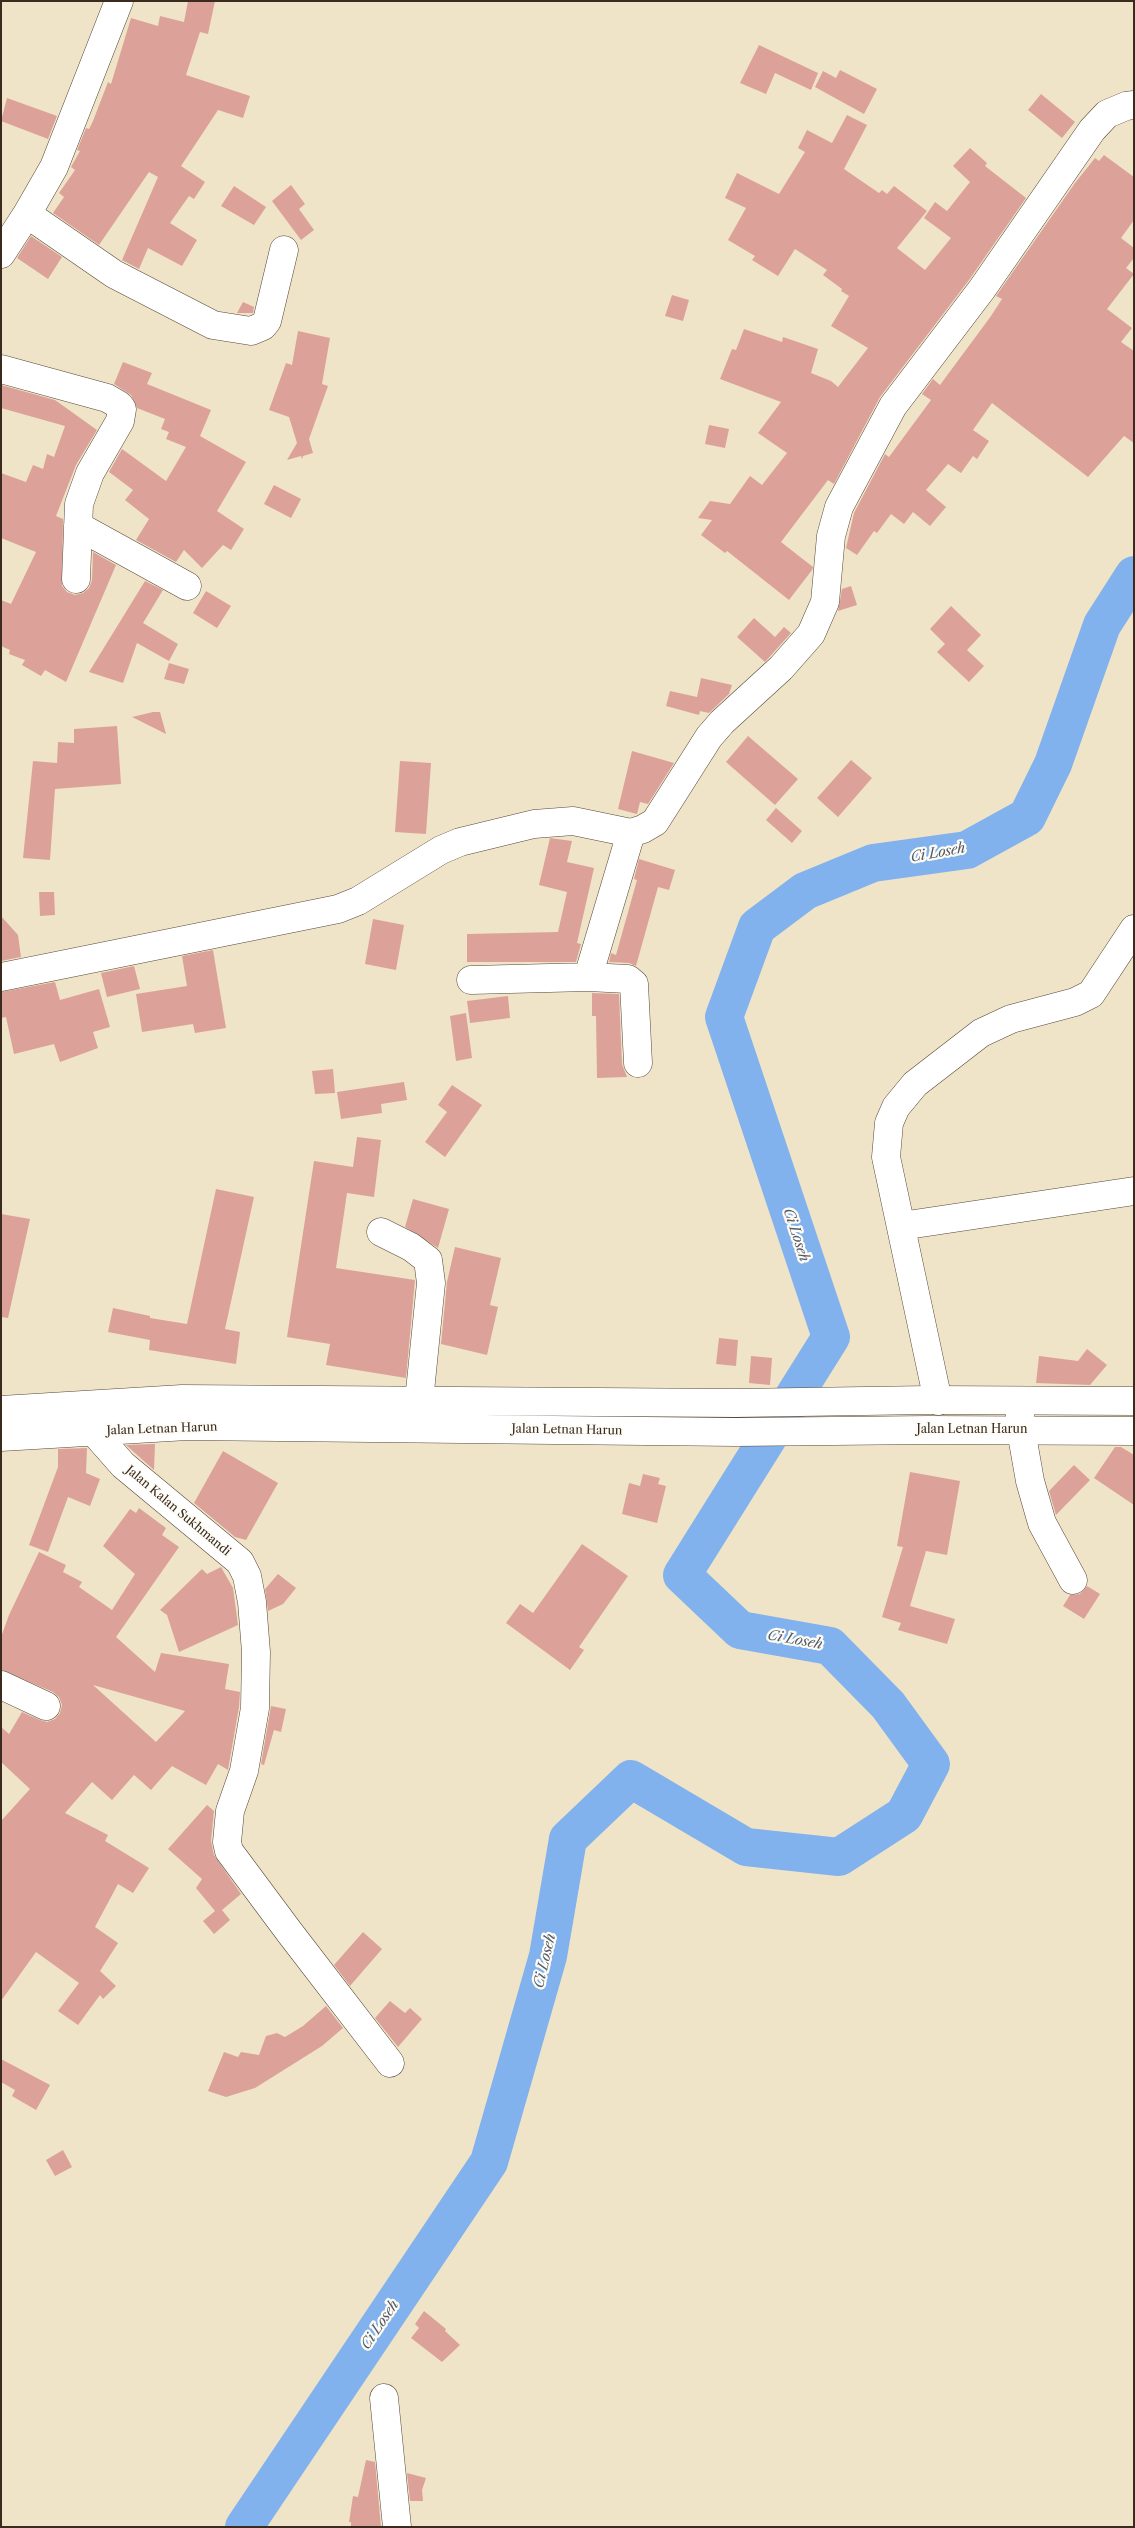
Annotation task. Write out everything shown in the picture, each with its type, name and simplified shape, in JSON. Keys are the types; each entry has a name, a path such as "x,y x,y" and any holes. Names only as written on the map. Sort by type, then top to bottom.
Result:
{"street":[{"path":"1,254 28,214 67,137 119,1"},
{"path":"1,977 338,909 358,901 441,850 460,842 534,824 573,821 632,832 643,829 654,822 709,737 722,722 781,668 811,634 825,602 830,536 839,507 893,406 982,289 1092,130 1107,114 1126,106 1134,105"},
{"path":"28,214 114,274 213,325 251,331 263,326 268,321 284,250"},
{"path":"1,369 107,398 119,404 122,409 120,421 90,473 79,504 76,579"},
{"path":"78,526 188,586"},
{"path":"588,977 632,832"},
{"path":"933,1401 886,1157 886,1138 896,1107 904,1095 988,1029 1011,1019 1075,1002 1091,994 1134,929"},
{"path":"471,980 588,977 628,979 634,984 638,1063"},
{"path":"900,1226 1134,1191"},
{"path":"381,1232 411,1247 428,1260 432,1283 419,1401"},
{"path":"1,1410 182,1399 736,1403 1134,1401"},
{"path":"1020,1401 1021,1430 1030,1481 1042,1523 1072,1580"},
{"name":"Jalan Letnan Harun","path":"1,1437 187,1426 736,1432 929,1430 1134,1431"},
{"name":"Jalan Kalan Sukhmandi","path":"93,1431 123,1465 240,1562 247,1576 252,1602 256,1652 255,1708 244,1771 230,1811 227,1842 229,1851 390,2063"},
{"path":"1,1685 46,1706"},
{"path":"384,2398 397,2527"}],"building":[{"path":"188,1 215,1 208,34 200,32 186,75 250,96 243,118 218,110 181,166 205,182 194,199 189,196 170,223 197,240 182,266 148,248 139,269 122,260 158,177 149,172 99,245 53,213 64,197 59,193 75,170 71,167 80,151 77,150 86,128 89,129 93,121 108,82 111,84 131,18 158,26 160,16 184,22"},
{"path":"759,45 818,73 811,90 775,73 766,94 740,83"},
{"path":"840,70 877,89 864,114 815,87 823,71 836,78"},
{"path":"1041,94 1075,122 1062,138 1028,110"},
{"path":"7,98 57,116 48,139 1,121"},
{"path":"847,115 867,125 844,169 879,193 882,190 887,194 894,186 927,211 897,248 925,270 951,238 924,218 935,202 947,211 970,182 953,166 970,148 987,163 985,166 1026,198 969,280 880,397 834,484 828,480 781,542 813,567 789,600 727,551 725,553 701,535 712,520 698,518 710,501 730,504 750,476 762,485 787,453 758,433 781,402 720,379 732,349 736,350 744,329 782,342 783,337 818,349 811,373 831,381 838,387 868,348 831,326 849,296 823,275 827,270 795,249 778,276 752,260 755,256 728,240 746,208 725,198 737,173 779,194 805,152 798,148 807,130 832,143"},
{"path":"1104,155 1134,177 1134,220 1121,238 1134,248 1134,258 1126,268 1134,274 1107,309 1132,328 1121,342 1134,351 1134,443 1124,436 1088,477 992,403 973,430 989,441 977,459 973,456 961,473 948,464 926,490 946,507 930,526 913,512 904,524 891,514 877,533 874,531 857,555 846,548 854,513 885,454 889,457 931,400 922,394 933,379 940,385 991,316 1002,299 996,296 1075,183 1095,158 1099,161"},
{"path":"291,185 305,204 299,209 314,230 301,240 272,201"},
{"path":"234,186 266,207 254,225 221,206"},
{"path":"31,236 62,257 48,279 17,258"},
{"path":"672,295 689,300 683,321 665,316"},
{"path":"243,302 254,307 253,313 237,313"},
{"path":"298,331 330,338 322,384 328,386 309,439 313,453 303,456 302,459 301,456 287,460 297,443 289,417 269,410 286,363 292,365"},
{"path":"123,362 152,373 147,384 211,410 200,436 246,462 217,511 244,529 231,550 223,545 202,568 184,550 176,562 136,540 149,519 125,500 133,490 109,472 122,449 166,481 186,447 166,439 169,432 161,429 165,419 137,408 131,395 114,384"},
{"path":"1,385 55,400 97,430 76,465 56,516 63,519 62,586 67,592 75,595 83,593 89,588 92,580 93,552 116,565 66,682 45,670 41,676 22,665 25,660 9,654 10,650 1,646 1,600 11,604 36,552 1,538 1,473 26,482 33,465 43,469 47,454 54,457 65,426 1,408"},
{"path":"709,425 729,429 725,448 705,444"},
{"path":"274,485 301,499 291,518 264,504"},
{"path":"145,581 163,590 143,623 178,644 169,661 137,643 123,683 89,672"},
{"path":"851,586 857,605 838,611 842,589"},
{"path":"206,591 231,606 217,628 193,613"},
{"path":"951,606 981,635 967,650 984,666 969,682 937,652 945,644 930,629"},
{"path":"754,618 775,637 784,627 791,633 765,662 737,637"},
{"path":"169,663 189,669 184,684 164,679"},
{"path":"701,678 732,685 729,694 709,713 700,711 699,715 666,706 670,691 697,697"},
{"path":"160,712 166,734 132,717"},
{"path":"117,726 121,784 55,789 50,860 23,858 33,761 57,763 58,742 74,743 74,729"},
{"path":"748,736 798,779 775,805 726,762"},
{"path":"632,751 674,763 648,804 640,802 637,814 618,809"},
{"path":"851,760 872,778 838,817 817,798"},
{"path":"400,761 431,763 426,834 395,832"},
{"path":"776,808 802,831 792,843 766,820"},
{"path":"550,838 572,841 567,862 594,868 577,943 581,944 576,962 467,962 467,934 558,932 567,892 539,885"},
{"path":"639,859 675,870 669,890 658,887 636,966 629,963 609,962 611,953 616,955 637,880 634,879"},
{"path":"39,892 54,892 55,915 40,916"},
{"path":"1,916 18,935 21,957 1,961"},
{"path":"373,919 404,925 396,970 365,964"},
{"path":"213,950 226,1028 195,1033 193,1024 142,1032 136,994 187,986 182,956"},
{"path":"134,966 140,989 107,997 101,973"},
{"path":"55,982 60,1000 99,989 110,1027 93,1032 98,1048 60,1062 54,1044 14,1054 6,1017 1,1018 1,992"},
{"path":"592,993 619,994 622,1064 627,1077 597,1078 596,1016 592,1016"},
{"path":"508,996 510,1018 470,1023 467,1001"},
{"path":"466,1013 472,1058 456,1061 450,1016"},
{"path":"333,1069 335,1093 315,1094 312,1071"},
{"path":"404,1082 407,1100 381,1104 382,1113 341,1119 337,1092"},
{"path":"452,1085 482,1105 445,1157 425,1142 447,1112 438,1105"},
{"path":"357,1137 381,1140 374,1197 347,1193 336,1268 415,1280 406,1378 326,1365 330,1344 287,1337 314,1161 353,1167"},
{"path":"216,1189 254,1197 225,1329 240,1332 236,1364 149,1350 150,1340 108,1332 113,1308 150,1316 150,1318 187,1324"},
{"path":"413,1199 449,1209 438,1248 405,1227"},
{"path":"1,1214 30,1219 8,1318 1,1317"},
{"path":"455,1247 501,1258 490,1305 498,1307 487,1355 441,1344 447,1282"},
{"path":"719,1338 738,1340 736,1366 716,1364"},
{"path":"1087,1349 1107,1365 1090,1385 1036,1383 1039,1356 1078,1361"},
{"path":"751,1356 772,1358 770,1385 749,1383"},
{"path":"155,1444 154,1470 126,1445"},
{"path":"1115,1447 1121,1447 1134,1455 1134,1505 1094,1478"},
{"path":"87,1448 86,1473 100,1479 90,1506 68,1497 48,1552 29,1545 58,1467 58,1449"},
{"path":"223,1451 278,1483 246,1540 235,1537 194,1503"},
{"path":"1074,1465 1090,1480 1056,1515 1049,1491"},
{"path":"910,1472 960,1481 947,1555 926,1551 910,1606 955,1619 947,1644 898,1630 901,1623 882,1617 903,1547 897,1546"},
{"path":"643,1474 660,1478 658,1484 666,1486 657,1523 622,1514 629,1483 640,1486"},
{"path":"139,1508 166,1528 162,1535 179,1547 116,1637 155,1672 161,1653 229,1664 225,1689 240,1692 239,1707 228,1770 218,1764 206,1785 172,1766 151,1790 134,1775 112,1800 92,1782 65,1813 108,1835 105,1841 149,1868 133,1893 118,1884 95,1927 118,1943 100,1971 116,1986 103,1999 100,1995 78,2025 58,2011 79,1983 36,1952 1,2001 1,1821 30,1789 1,1762 1,1727 9,1734 22,1712 47,1722 55,1719 60,1713 62,1705 59,1697 53,1692 1,1670 1,1637 9,1615 39,1552 66,1565 63,1572 82,1582 79,1587 112,1610 135,1574 103,1546 130,1509 136,1513","holes":["93,1685 185,1711 156,1742"]},
{"path":"582,1544 628,1576 579,1647 584,1650 570,1670 506,1623 520,1604 533,1613"},
{"path":"221,1567 233,1588 238,1625 179,1652 167,1615 160,1610 202,1569 207,1574"},
{"path":"278,1574 296,1588 283,1604 268,1611 265,1589"},
{"path":"1087,1586 1100,1594 1084,1619 1063,1606 1070,1595 1080,1594"},
{"path":"271,1706 286,1709 281,1732 274,1730 264,1765 261,1764"},
{"path":"207,1805 214,1811 211,1841 214,1855 241,1894 222,1910 230,1920 214,1934 203,1921 215,1911 196,1888 202,1879 168,1849"},
{"path":"363,1932 382,1949 350,1986 334,1965"},
{"path":"390,2001 405,2013 410,2008 422,2019 398,2047 375,2018"},
{"path":"326,2006 343,2028 322,2046 255,2088 226,2097 208,2091 224,2052 238,2057 241,2052 259,2055 266,2036 277,2033 285,2037 303,2026"},
{"path":"1,2059 50,2085 36,2110 12,2096 15,2090 1,2082"},
{"path":"63,2150 72,2167 55,2176 46,2160"},
{"path":"424,2311 446,2329 445,2331 460,2345 442,2362 411,2338 419,2328 415,2324"},
{"path":"366,2460 375,2462 381,2527 351,2527 351,2522 349,2522 353,2496 358,2497"},
{"path":"407,2473 426,2478 422,2490 423,2501 410,2501"}],"waterway":[{"name":"Ci Loseh","path":"244,2527 489,2162 548,1956 568,1839 631,1779 746,1847 839,1857 904,1815 931,1764 888,1705 830,1646 740,1630 682,1575 831,1337 724,1017 757,927 805,891 873,863 967,850 1027,817 1053,764 1102,625 1134,575"}]}
